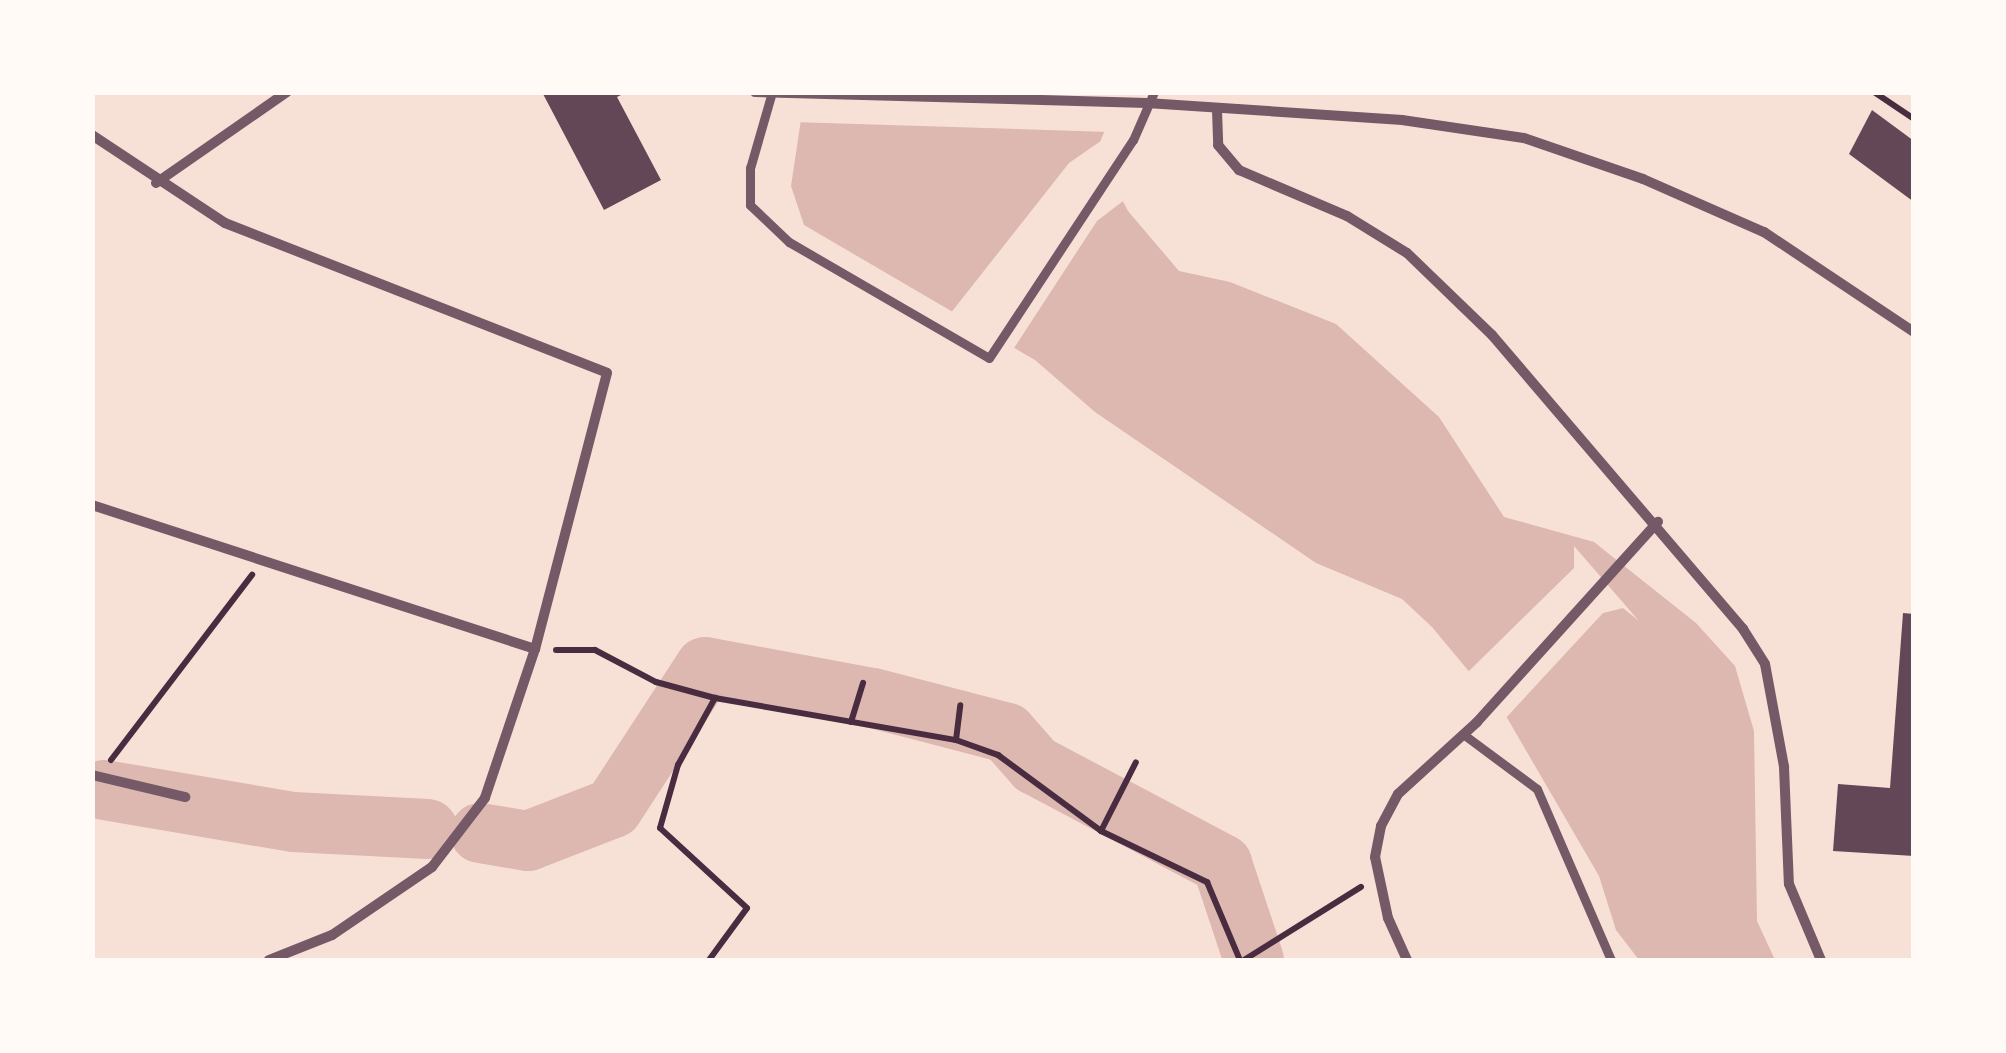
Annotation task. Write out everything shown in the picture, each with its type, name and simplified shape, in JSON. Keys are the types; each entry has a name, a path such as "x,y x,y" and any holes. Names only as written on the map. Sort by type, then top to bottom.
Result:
{"street":[{"path":"156,183 287,92"},
{"path":"755,92 790,98 1124,102 1150,98 1217,110 1402,120 1524,138 1644,179 1764,232 1914,332"},
{"path":"770,95 750,168 750,205 789,242 990,358 1133,140 1150,98"},
{"path":"1217,110 1218,145 1239,170 1347,216 1407,253 1492,335 1658,522 1765,664 1784,768 1788,884 1821,960"},
{"path":"92,135 156,183 225,224 607,373 535,649 485,798 432,867 332,935 269,960"},
{"path":"92,505 535,649"},
{"path":"1407,960 1379,876 1380,826 1398,794 1477,722 1658,522"},
{"path":"1463,734 1537,790 1611,960"},
{"path":"95,776 185,797"}],"path":[{"path":"1874,92 1914,118"},
{"path":"95,776 262,561"},
{"path":"535,649 595,650 667,685 714,698 958,737 998,755 1102,832 1207,882 1244,960 1379,876"},
{"path":"852,718 863,683"},
{"path":"709,960 747,908 660,828 678,765 714,698"},
{"path":"958,737 960,705"},
{"path":"1102,832 1136,762"}],"shaded area":[{"path":"805,93 1120,94 1100,142 1102,161 1128,211 1179,271 1230,282 1336,324 1439,417 1504,517 1594,542 1696,623 1735,666 1754,731 1757,921 1775,960 1639,960 1616,930 1599,876 1506,716 1432,627 1402,599 1316,563 1095,412 1035,360 804,225 791,186"}],"pier":[{"path":"800,92 1126,93 1110,132 793,122"},
{"path":"1108,136 1107,160 1127,198 1097,221 1014,348 950,314 1069,163"},
{"path":"1574,546 1639,621 1623,608 1603,613 1503,721 1468,672 1574,568"}],"building":[{"path":"542,92 627,92 617,97 661,180 604,210"},
{"path":"1872,110 1914,141 1914,202 1849,154"},
{"path":"1903,613 1914,614 1914,856 1833,851 1838,784 1890,788"}],"waterway":[{"path":"480,833 528,841 613,808 705,667 873,698 1007,733 1035,765 1222,864 1254,960"},
{"path":"104,790 293,822 428,829"}]}
